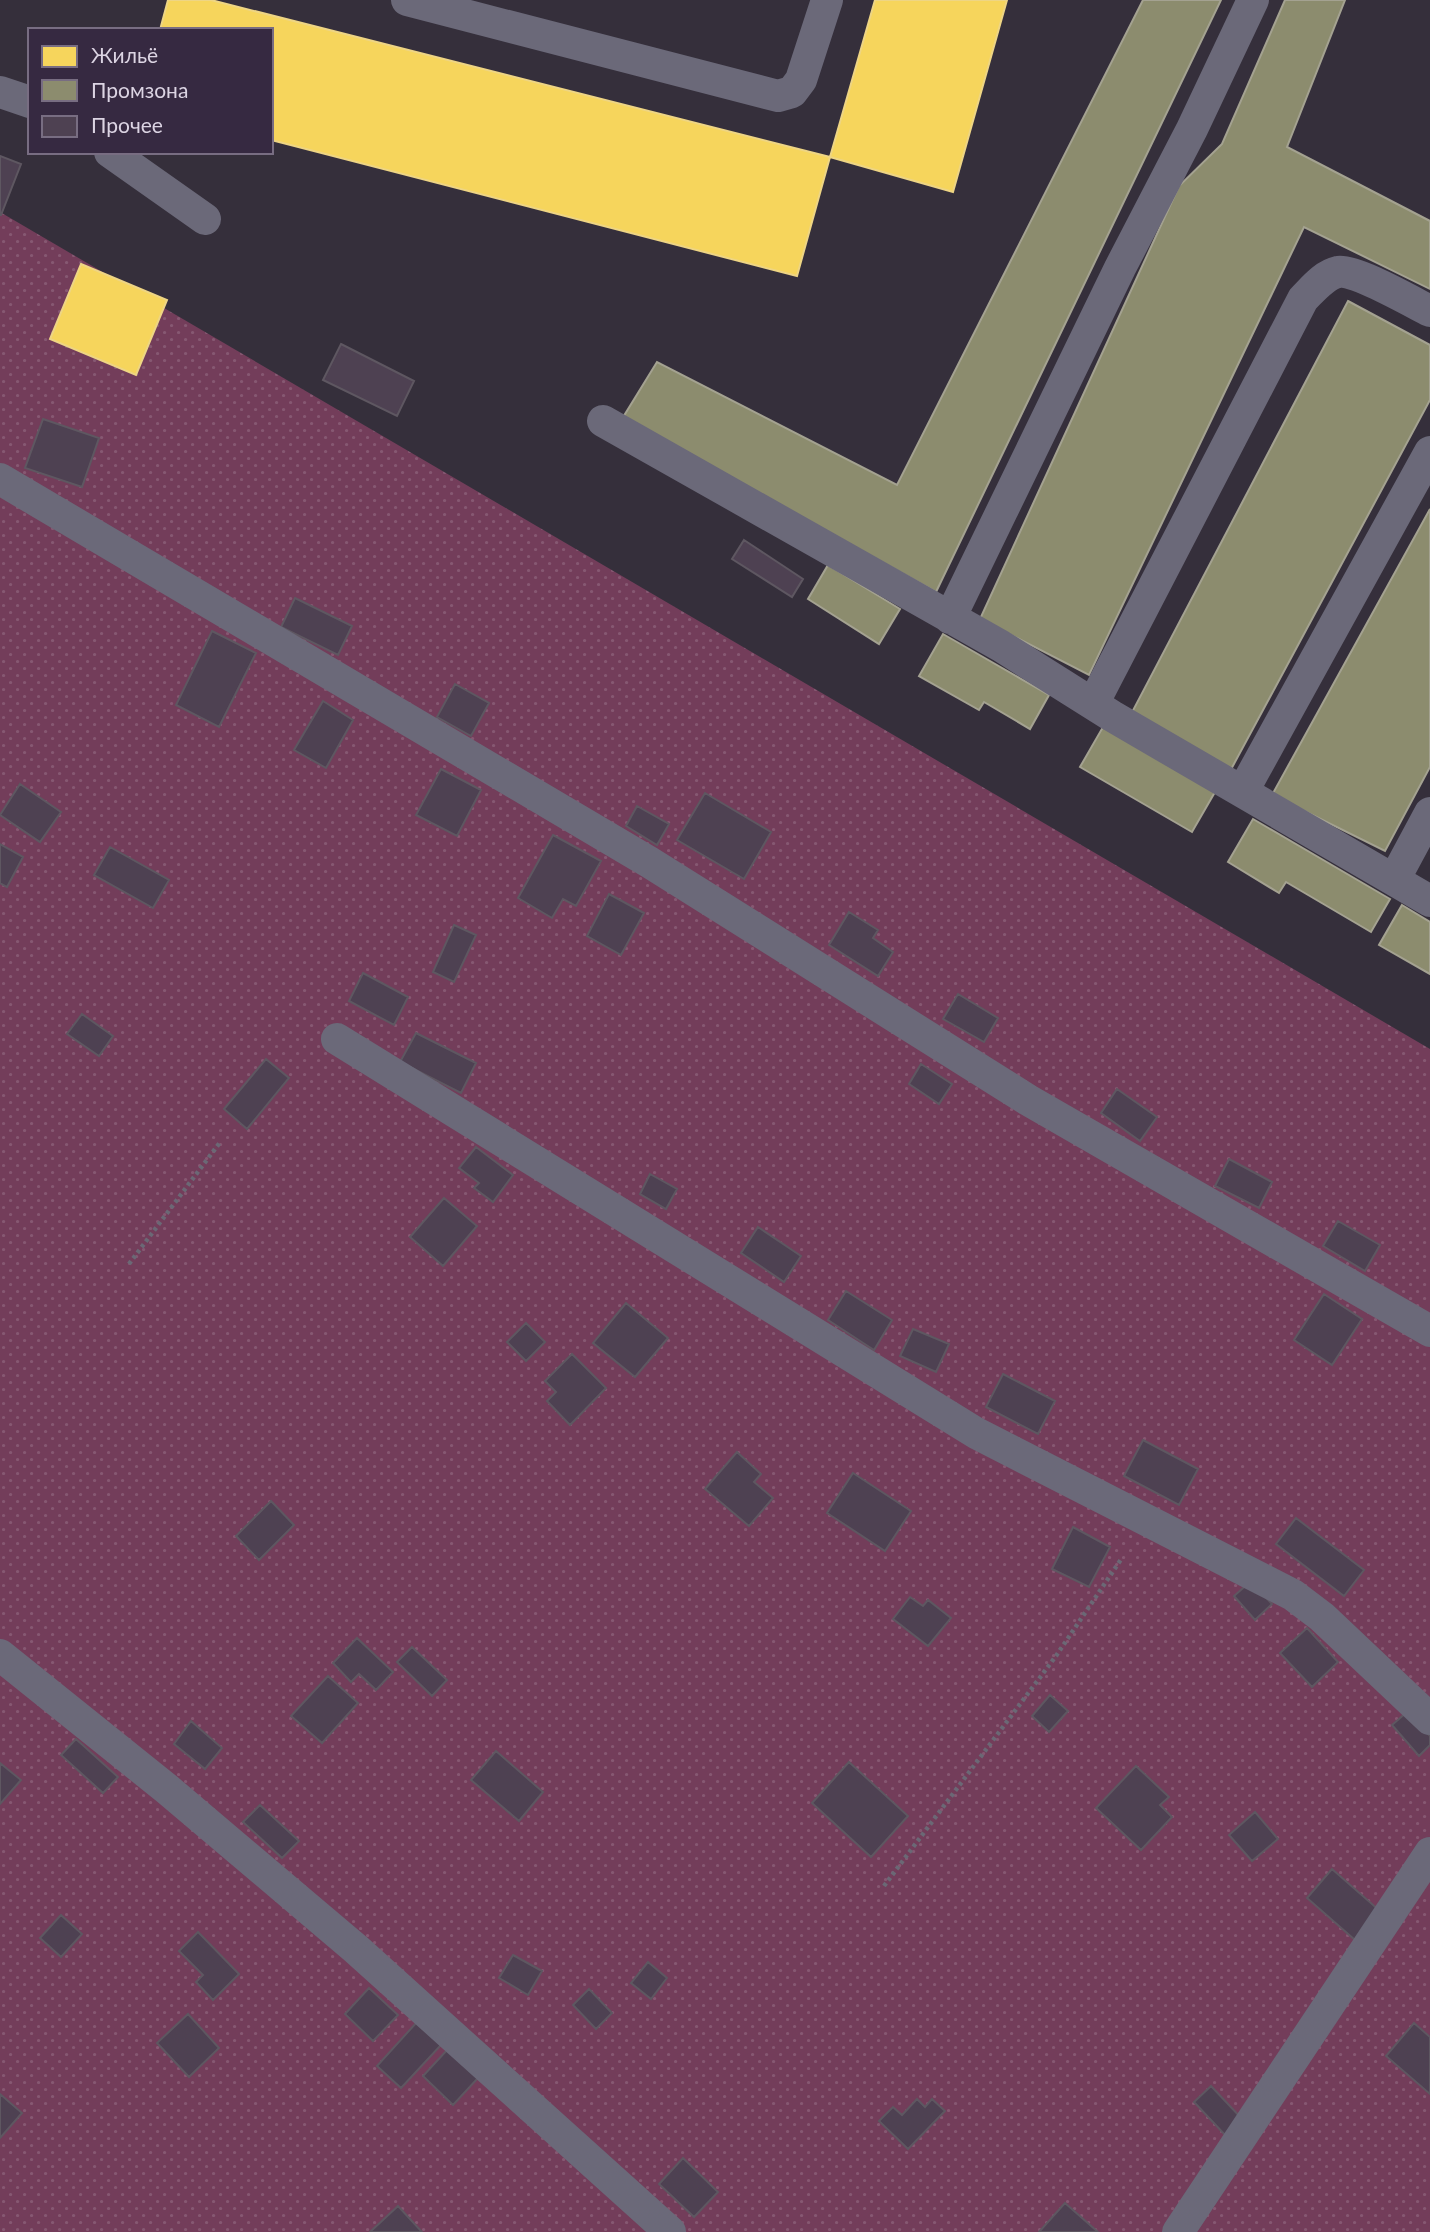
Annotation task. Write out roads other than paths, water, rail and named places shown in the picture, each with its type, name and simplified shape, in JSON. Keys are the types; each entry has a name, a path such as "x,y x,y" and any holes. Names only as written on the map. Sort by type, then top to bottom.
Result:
{"lane":[{"path":"407,0 778,96 792,92 801,80 827,0"},
{"path":"950,618 1253,0"},
{"path":"0,92 28,101"},
{"path":"113,154 205,219"},
{"path":"1093,704 1303,299 1321,281 1339,271 1356,274 1430,312"},
{"path":"603,421 1034,666 1093,704 1430,901"},
{"path":"1243,791 1430,452"},
{"path":"0,480 649,862 1028,1100 1430,1331"},
{"path":"1394,880 1430,813"},
{"path":"337,1039 976,1433 1293,1595 1321,1617 1430,1719"},
{"path":"0,1655 167,1789 356,1949 670,2232"},
{"path":"1178,2232 1430,1853"}]}
